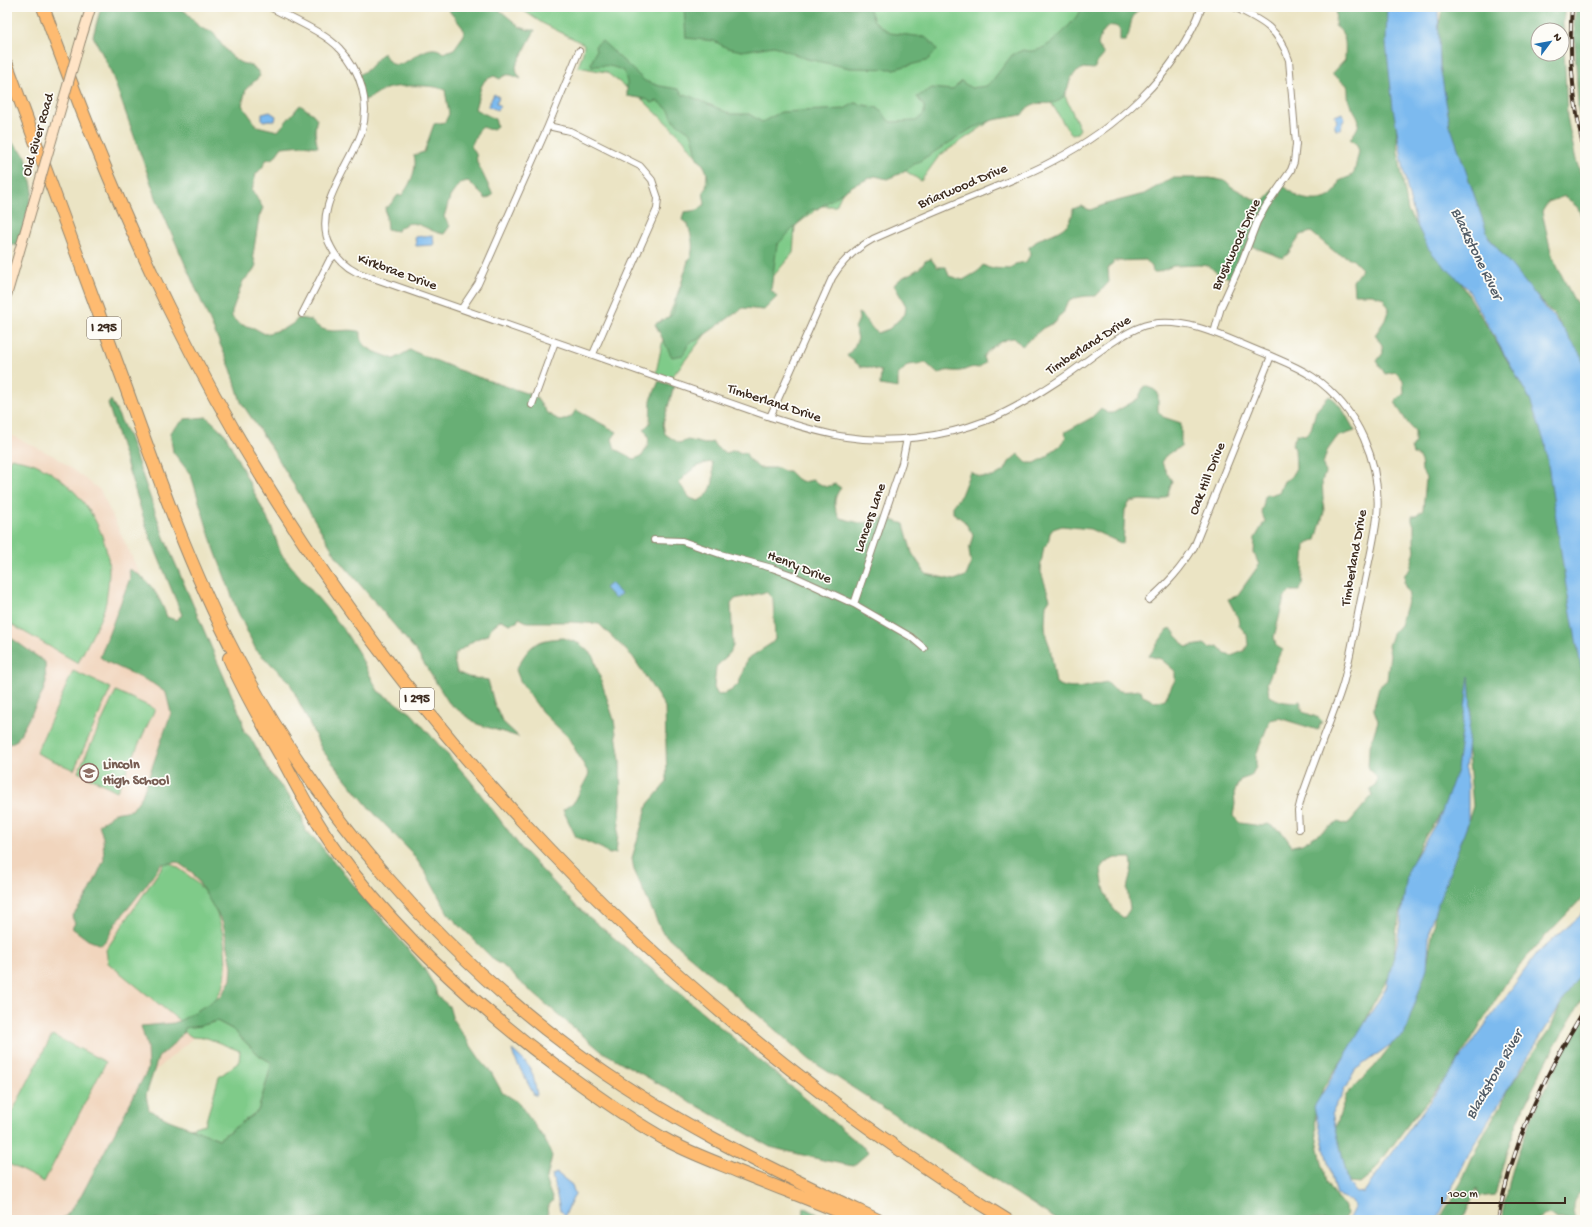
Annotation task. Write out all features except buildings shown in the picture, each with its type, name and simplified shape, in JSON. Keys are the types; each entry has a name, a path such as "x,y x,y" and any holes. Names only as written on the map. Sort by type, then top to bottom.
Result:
{"highway":[{"name":"I 295","path":"43,7 90,132 118,201 166,302 211,388 256,466 319,565 375,644 424,708 541,842 624,926 690,986 757,1043 833,1103 930,1171 1007,1220"},
{"name":"I 295","path":"7,64 152,459 181,536 204,591 230,645 290,748 360,845 399,891 439,934 482,976 574,1052 649,1102 726,1146 878,1220"},
{"path":"204,591 224,648 236,676 326,835 346,863 377,901 442,969 539,1053 594,1094 656,1134 694,1153 860,1220"}],"main road":[{"name":"Old River Road","path":"7,294 91,7"}],"street":[{"name":"Kirkbrae Drive","path":"270,7 332,41 353,66 362,88 364,112 362,131 330,201 324,224 327,241 335,255 346,267 356,272 462,308"},
{"name":"Briarwood Drive","path":"770,417 832,278 838,268 854,251 873,239 1042,167 1086,141 1134,105 1161,76 1185,44 1202,7"},
{"name":"Brushwood Drive","path":"1214,333 1221,308 1242,261 1257,222 1266,206 1291,170 1296,149 1289,60 1285,48 1280,39 1268,25 1260,19 1234,7"},
{"path":"462,308 478,284 580,51"},
{"path":"548,126 570,131 640,166 652,180 658,198 657,209 593,354"},
{"path":"302,314 329,262 335,255"},
{"name":"Timberland Drive","path":"462,308 770,417 818,432 849,438 885,440 907,438 984,422 1004,413 1065,376 1128,333 1148,324 1172,323 1214,333 1292,365 1312,376 1332,393 1344,406 1356,423 1369,451 1375,467 1377,518 1345,678 1300,799 1298,811 1299,829"},
{"path":"532,405 555,342"},
{"name":"Oak Hill Drive","path":"1149,600 1184,565 1194,547 1271,356"},
{"name":"Lancers Lane","path":"854,604 902,463 907,438"},
{"name":"Henry Drive","path":"654,540 682,541 720,554 781,570 854,604 912,637 924,648"}],"shaded area":[{"name":"Lincoln High School","path":"7,433 56,457 100,490 150,595 198,870 236,935 232,987 211,1022 153,1073 67,1220 7,1220"}],"green space":[{"path":"101,7 176,7 186,12 196,24 205,30 212,31 228,52 238,61 243,64 248,64 257,70 260,76 246,89 242,105 257,126 278,131 300,105 313,114 317,119 315,133 318,147 303,145 282,147 274,158 266,160 262,168 256,174 252,190 263,208 259,217 253,255 256,265 252,273 243,281 232,311 232,317 239,324 254,328 265,334 288,327 298,318 311,320 317,326 329,331 349,330 361,332 363,343 377,353 394,359 410,350 469,374 535,396 547,413 561,421 571,417 576,410 617,432 612,439 615,449 634,459 642,456 648,443 648,437 644,429 650,423 651,400 659,381 674,386 663,424 665,434 679,443 688,440 705,444 713,442 716,447 726,453 735,450 741,453 745,452 749,459 759,468 778,468 784,471 789,471 797,479 804,482 812,480 826,487 835,484 841,488 835,499 836,510 840,518 860,523 880,521 883,517 904,524 912,553 926,574 954,580 966,576 971,564 969,550 973,535 964,521 953,513 953,505 961,495 970,472 980,477 993,477 1005,470 1009,462 1018,454 1027,463 1035,463 1048,456 1062,444 1066,437 1065,432 1091,418 1101,408 1107,413 1113,413 1138,399 1144,386 1153,389 1158,393 1158,411 1163,417 1181,423 1181,447 1168,454 1163,460 1164,468 1172,481 1167,496 1160,501 1140,500 1130,502 1125,510 1123,544 1090,529 1062,526 1053,529 1050,533 1048,543 1044,547 1040,569 1050,599 1046,605 1046,636 1050,647 1056,683 1062,686 1075,688 1107,682 1118,691 1141,690 1143,696 1156,702 1165,699 1175,680 1175,671 1161,659 1149,656 1167,630 1171,628 1186,647 1204,644 1210,648 1218,646 1225,654 1231,656 1244,651 1248,645 1247,635 1239,625 1238,618 1228,599 1237,596 1259,565 1254,553 1255,538 1265,521 1261,511 1265,496 1266,494 1270,495 1279,492 1284,481 1290,478 1296,468 1295,449 1292,444 1297,434 1305,435 1311,429 1316,411 1329,396 1341,407 1355,431 1337,437 1327,451 1323,464 1325,473 1322,481 1324,512 1316,540 1305,545 1302,585 1299,591 1291,591 1284,598 1274,637 1276,646 1283,650 1278,657 1267,683 1269,695 1284,702 1300,701 1303,712 1319,718 1322,721 1318,730 1279,718 1270,720 1256,755 1256,767 1251,776 1240,780 1234,793 1235,804 1233,816 1240,823 1262,826 1268,824 1282,832 1292,846 1302,844 1338,822 1347,825 1372,796 1370,790 1376,785 1377,777 1368,769 1369,749 1378,721 1374,706 1379,687 1387,680 1390,654 1388,646 1392,634 1400,625 1409,595 1404,584 1405,574 1410,569 1415,550 1414,525 1412,516 1416,516 1423,510 1426,478 1422,471 1421,461 1417,455 1413,454 1411,448 1415,442 1415,431 1406,421 1395,402 1404,393 1403,380 1396,372 1385,374 1377,361 1383,353 1382,345 1375,335 1385,320 1389,308 1383,298 1372,294 1354,294 1353,281 1362,269 1352,259 1335,252 1311,232 1301,235 1288,254 1283,258 1248,245 1232,279 1217,273 1209,266 1173,266 1158,272 1153,272 1152,267 1146,260 1115,261 1108,268 1109,282 1096,296 1081,297 1072,300 1065,307 1064,312 1058,317 1056,322 1043,328 1022,346 1014,338 1010,338 997,344 983,357 985,363 978,368 970,368 960,371 947,371 938,374 926,363 908,365 898,375 898,388 880,385 881,371 861,367 847,356 854,347 858,338 855,328 859,319 858,313 878,333 889,329 905,314 906,306 894,285 897,281 923,265 925,261 931,259 937,267 946,267 949,276 963,280 977,272 983,265 989,268 1010,269 1015,264 1026,262 1030,255 1029,247 1037,240 1061,230 1066,226 1072,216 1073,209 1081,206 1090,210 1106,204 1144,194 1172,178 1210,178 1226,181 1232,187 1263,204 1280,183 1301,198 1320,200 1330,196 1337,187 1339,181 1351,176 1354,173 1359,151 1356,143 1350,139 1358,127 1359,122 1349,100 1347,85 1332,74 1345,60 1344,37 1335,26 1336,7 1389,7 1398,152 1408,211 1429,245 1459,279 1533,404 1551,452 1585,653 1585,895 1534,948 1506,983 1450,1074 1410,1122 1370,1176 1360,1184 1349,1183 1335,1130 1346,1095 1375,1066 1402,1031 1427,964 1433,931 1437,889 1445,868 1466,828 1473,806 1467,742 1452,793 1445,808 1426,835 1415,856 1397,926 1393,964 1390,975 1372,1006 1361,1032 1323,1088 1315,1114 1316,1134 1326,1182 1337,1199 1346,1207 1347,1214 1343,1220 1057,1220 810,1060 662,932 634,870 632,858 648,804 667,782 665,707 633,657 599,624 571,622 527,622 519,618 517,622 510,624 501,620 491,628 488,635 476,639 455,654 454,660 457,672 468,677 488,680 494,703 503,722 519,737 477,724 449,703 416,651 336,556 276,455 241,402 231,369 157,200 110,69 93,36","holes":["712,462 713,480 710,490 698,501 690,498 679,483 693,469 702,464","766,592 773,599 775,639 772,643 747,659 739,683 732,690 718,695 714,688 716,667 730,653 733,646 731,604 735,599","1115,858 1131,858 1132,866 1127,889 1130,909 1124,918 1114,909 1107,896 1101,869 1105,863"]},
{"path":"446,7 496,7 520,27 535,30 516,66 517,73 521,79 512,75 505,75 500,79 494,76 485,80 481,87 475,109 495,119 497,126 492,129 483,127 480,128 471,146 476,154 477,162 493,195 486,199 468,181 460,183 450,197 444,217 450,226 444,234 437,233 420,225 414,224 403,226 397,231 387,229 385,207 388,207 398,195 401,196 404,192 414,171 414,155 424,152 434,124 445,122 449,114 445,90 425,86 398,87 386,89 368,99 361,101 361,94 355,77 367,70 383,53 391,63 395,65 406,62 430,49 437,49 443,53 454,49 464,35 463,28"},
{"path":"518,7 1108,7 1060,85 1080,129 1077,133 1072,134 1067,129 1046,94 1004,112 939,156 921,181 901,168 879,162 843,191 836,206 821,206 795,226 793,253 765,286 708,331 668,382 655,377 667,321 690,261 705,208 707,170 683,139 644,101 606,72 578,67 583,53 584,44 542,23"},
{"path":"684,7 744,7 750,10 751,7 869,7 874,21 890,33 925,37 937,49 926,61 894,69 850,68 807,59 774,46 742,51 727,48 714,41 686,38"},
{"path":"1084,7 1141,7 1132,18 1129,34 1125,41 1120,41 1120,29 1116,26 1105,29 1098,45 1104,55 1094,69 1083,68 1073,75 1066,93 1060,100 1031,105 1022,115 993,120 971,129 899,174 887,179 875,176 854,185 817,209 811,210 777,245 771,290 777,297 764,310 743,308 697,340 689,343 683,355 672,357 655,324 672,315 692,252 692,243 688,224 682,220 684,212 698,210 705,204 703,192 709,183 708,176 706,169 697,158 691,133 674,121 669,110 657,101 652,103 646,99 627,96 627,82 624,71 608,66 592,67 591,64 596,51 595,46 602,41 645,81 660,86 678,89 684,96 685,94 731,114 749,114 762,122 781,112 844,109 855,103 878,108 890,122 916,121 924,114 924,106 917,97 932,88 952,90 961,81 971,88 986,86 992,81 1012,55 1023,50 1032,51 1040,49 1049,44 1065,30"},
{"path":"1443,7 1565,7 1563,22 1530,22 1530,62 1565,62 1567,117 1576,160 1585,187 1585,225 1578,208 1565,196 1548,202 1542,212 1552,256 1573,298 1585,314 1585,366 1555,316 1523,281 1486,234 1446,118 1438,28"},
{"path":"1576,7 1585,7 1585,149 1578,109 1574,23"},
{"path":"7,133 10,140 26,156 33,191 18,246 7,243"},
{"path":"111,400 129,437 164,537 242,719 244,732 250,737 270,773 290,797 302,817 305,830 314,838 423,967 435,987 437,996 449,1006 453,1020 482,1062 491,1072 502,1092 518,1102 545,1140 552,1156 546,1182 553,1200 547,1208 549,1220 60,1220 66,1216 81,1196 148,1069 147,1047 141,1026 174,1023 221,996 231,980 232,966 223,923 193,873 177,862 161,864 141,892 116,922 107,939 101,945 88,940 72,928 75,923 72,917 89,893 104,860 103,838 99,824 108,819 113,813 132,810 142,796 171,713 166,693 152,683 107,662 100,657 130,578 129,569 142,577 153,589 161,602 167,617 176,620 182,615 148,532 108,404","holes":["217,1021 232,1029 260,1056 272,1063 258,1111 219,1139 169,1120 149,1110 146,1095 158,1058 171,1047 184,1032 185,1028 200,1026"]},
{"path":"207,417 225,434 272,528 281,554 342,627 358,652 378,691 411,713 469,779 522,849 576,906 869,1152 853,1166 770,1147 601,1051 500,963 497,963 449,915 427,875 412,853 371,810 322,750 289,681 256,650 237,610 210,537 191,475 173,452 170,432 185,419"},
{"path":"11,458 35,464 60,479 82,500 97,525 103,539 109,565 106,602 97,625 78,663 7,622 7,466"},
{"path":"7,635 45,662 46,683 42,694 17,740 7,745"},
{"path":"564,638 580,644 593,656 614,720 620,760 621,804 616,853 609,854 603,849 576,837 563,810 575,801 589,774 568,737 542,712 521,683 516,670 525,655 534,645 547,640"},
{"path":"73,671 111,688 74,770 36,753"},
{"path":"116,691 155,709 117,791 78,772"},
{"path":"166,861 179,868 200,886 215,909 220,921 223,935 226,968 223,986 213,1003 191,1027 217,1021 232,1029 260,1056 272,1063 258,1111 219,1139 190,1128 205,1124 219,1077 239,1062 240,1051 207,1038 192,1037 184,1032 184,1028 187,1027 108,963 106,950"},
{"path":"1585,966 1585,995 1554,1047 1524,1106 1507,1150 1495,1195 1479,1197 1477,1188 1463,1220 1439,1220 1462,1181 1482,1137 1501,1106 1508,1089 1550,1030 1567,988"},
{"path":"1585,1016 1585,1189 1577,1196 1574,1202 1573,1210 1575,1220 1558,1220 1553,1216 1545,1215 1538,1220 1502,1220 1512,1172 1534,1112 1553,1072"},
{"path":"52,1035 106,1062 44,1182 7,1163 7,1122"},
{"path":"804,1207 829,1220 803,1220"}],"water":[{"name":"Blackstone River","path":"1387,7 1438,7 1440,66 1450,125 1489,238 1564,330 1580,354 1585,366 1585,688 1566,586 1545,444 1530,400 1467,288 1438,260 1428,248 1416,223 1407,188 1393,108 1386,43"},
{"path":"494,94 499,97 496,103 500,106 497,110 488,106"},
{"path":"270,112 276,116 275,121 262,120 262,114"},
{"path":"1342,113 1345,119 1342,123 1341,129 1336,130 1334,125 1337,122 1335,116"},
{"path":"433,235 434,245 416,246 415,237"},
{"path":"611,583 621,594 615,599 605,588"},
{"name":"Blackstone River","path":"1469,676 1471,710 1465,771 1468,784 1468,823 1430,925 1427,968 1404,1035 1355,1070 1332,1113 1349,1184 1357,1193 1364,1192 1538,952 1580,916 1585,906 1585,967 1471,1149 1437,1220 1348,1220 1355,1206 1350,1200 1336,1195 1314,1107 1386,988 1397,944 1408,869 1441,815 1457,770"},
{"path":"512,1050 528,1065 534,1080 537,1095 534,1095 514,1057"},
{"path":"557,1173 572,1185 575,1194 565,1215 560,1210 552,1175"}],"railway":[{"path":"1572,7 1571,64 1575,101 1585,156"},
{"path":"1498,1220 1512,1164 1531,1110 1556,1059 1585,1009"}],"place":[{"name":"Lincoln High School","path":"89,773"}]}
